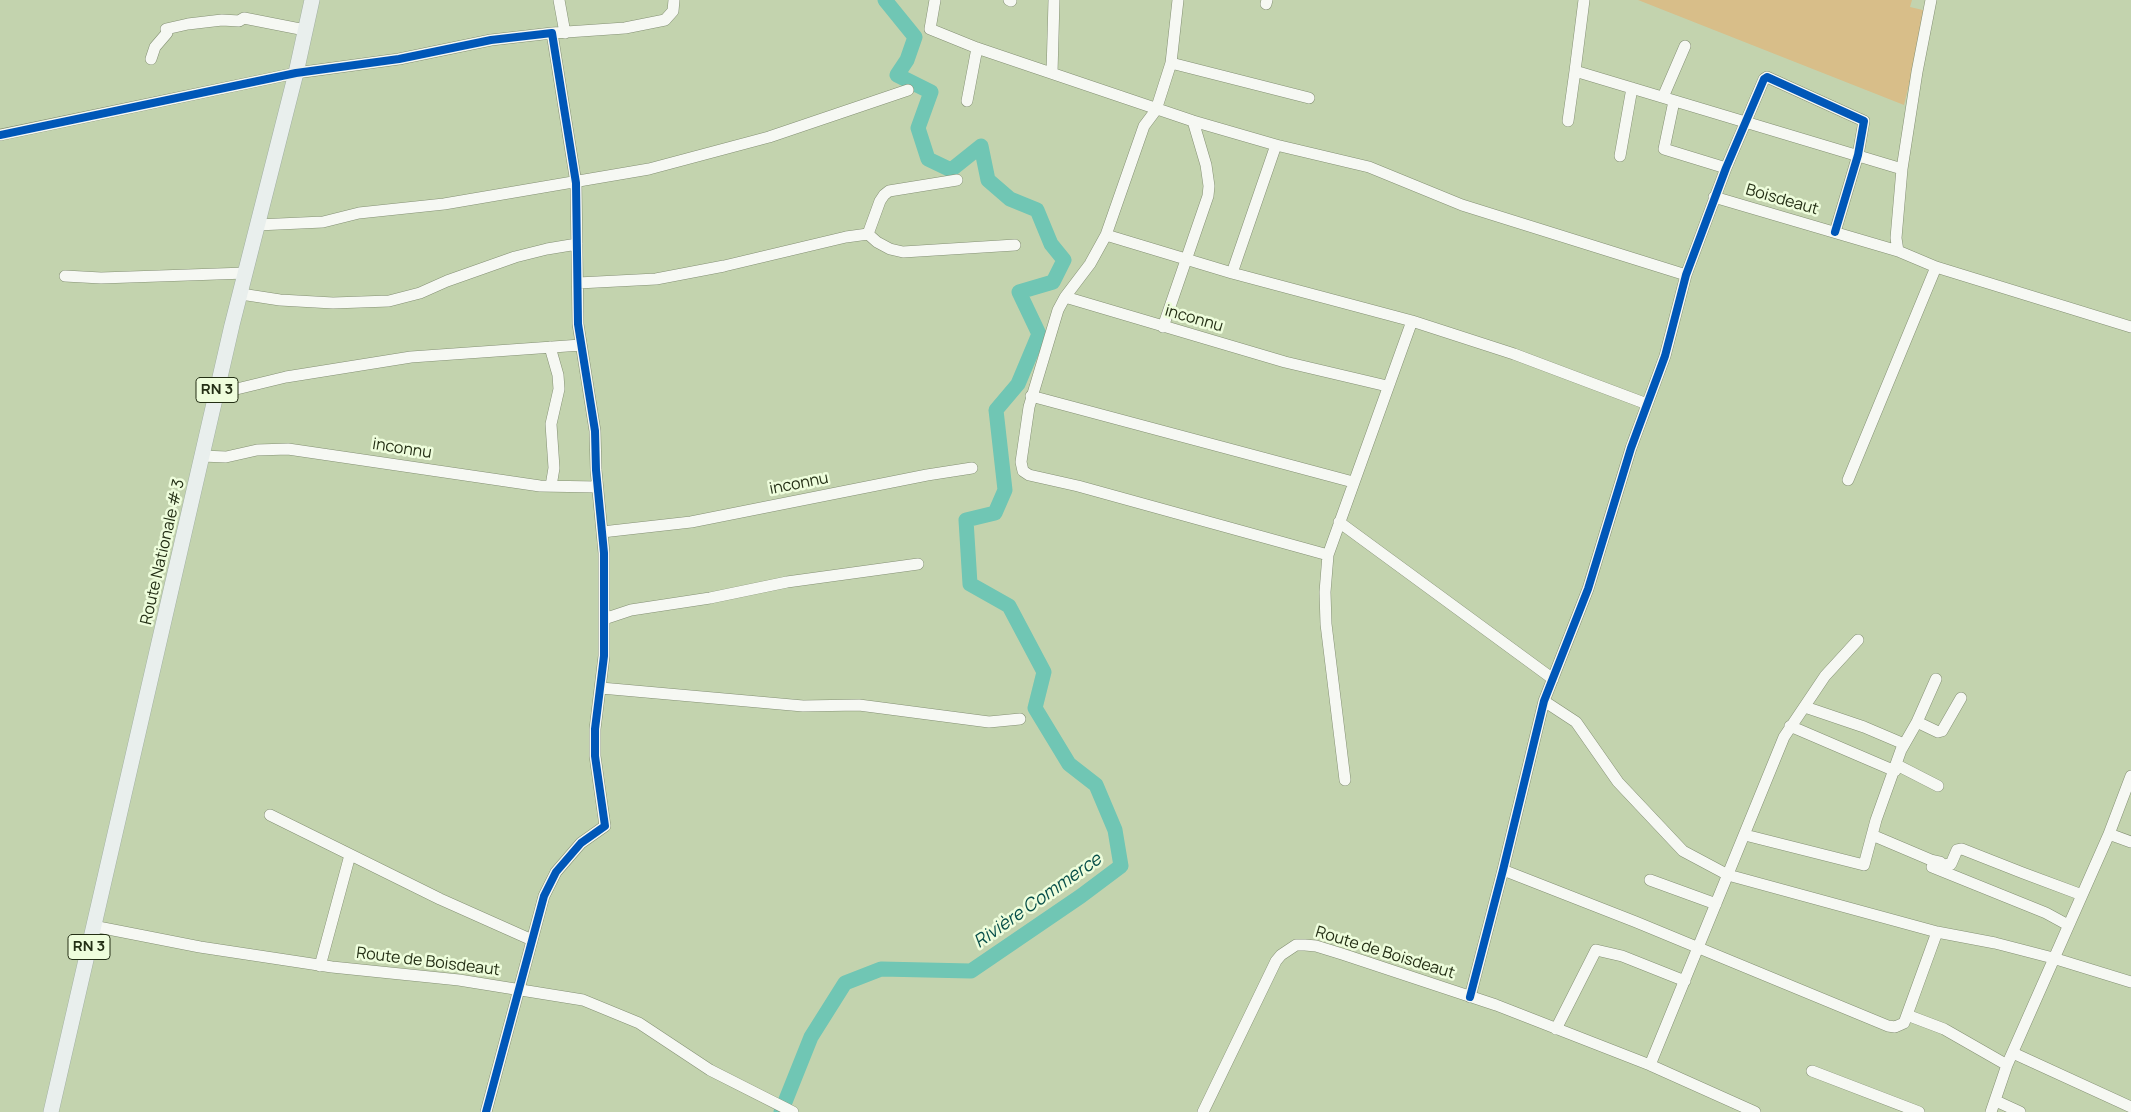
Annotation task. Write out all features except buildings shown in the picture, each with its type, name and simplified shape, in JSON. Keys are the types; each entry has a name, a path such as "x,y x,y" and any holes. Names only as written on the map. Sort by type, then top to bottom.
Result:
{"main road":[{"name":"Route Nationale # 3","path":"51,1112 232,325 296,73 312,0"}],"street":[{"path":"559,0 565,32"},
{"path":"0,135 296,73 399,59 491,40 625,28 665,20 673,11 674,0"},
{"path":"935,0 930,29 977,48 1192,121 1368,166 1462,205 1686,275"},
{"path":"1052,73 1054,0"},
{"path":"1178,0 1171,63 1156,110 1144,126 1106,235 1090,264 1065,297 1058,310 1031,396 1021,462 1023,471 1029,475 1078,486 1328,555"},
{"path":"1568,121 1584,0"},
{"path":"1898,250 1896,238 1902,169 1917,72 1931,0"},
{"path":"151,59 155,47 166,33 166,29 188,24 222,20 239,21 244,18 306,30"},
{"path":"486,1112 544,896 556,872 581,843 605,826 595,756 595,730 604,656 604,553 597,487 595,431 578,324 576,183 552,34"},
{"path":"1685,46 1668,99 1664,150 1726,168"},
{"path":"967,101 977,48"},
{"path":"1171,63 1309,98"},
{"path":"1575,71 1902,169"},
{"path":"1470,997 1544,701 1588,589 1631,448 1665,356 1686,275 1714,197 1764,79 1767,77 1864,121 1858,155 1836,232"},
{"path":"1620,156 1632,88"},
{"path":"257,226 323,222 359,213 444,204 576,183 649,169 760,140 908,90"},
{"path":"1164,327 1208,196 1209,186 1206,165 1192,121"},
{"path":"1232,273 1276,144"},
{"path":"868,234 880,201 890,191 957,180"},
{"name":"Boisdeaut","path":"1714,197 1898,250 1936,267 2131,327"},
{"path":"578,283 656,279 724,266 846,237 868,234 877,242 890,249 903,252 1015,244"},
{"path":"1106,235 1232,273 1459,334 1647,404"},
{"path":"241,294 280,300 333,303 389,301 420,293 447,281 515,257 577,244"},
{"path":"1848,480 1936,267"},
{"path":"65,276 101,278 246,273"},
{"name":"inconnu","path":"1065,297 1285,362 1387,386"},
{"path":"1346,780 1326,624 1325,592 1328,555 1387,386 1412,321"},
{"path":"216,394 286,377 412,357 582,344"},
{"path":"550,347 558,375 559,389 551,424 554,468 551,486"},
{"path":"1031,396 1353,482"},
{"name":"inconnu","path":"202,456 226,457 265,450 288,449 512,482 551,486 597,487"},
{"name":"inconnu","path":"602,532 691,522 927,475 972,468"},
{"path":"1339,522 1553,679"},
{"path":"604,619 631,610 702,600 787,582 918,564"},
{"path":"1650,1065 1790,726 1825,676 1858,640"},
{"path":"1745,835 1864,865 1904,744 1917,722 1936,679"},
{"path":"601,688 803,706 860,705 989,722 1020,719"},
{"path":"1917,722 1938,732 1942,731 1961,698"},
{"path":"1544,701 1576,722 1618,782 1683,851 1728,875 1937,932 1996,943 2053,958 2129,981 2131,968"},
{"path":"1805,707 1864,727 1904,744"},
{"path":"1790,726 1938,786"},
{"path":"1991,1112 2012,1053 2109,834 2131,776"},
{"path":"270,815 350,856 532,940"},
{"path":"2109,834 2131,842"},
{"path":"1872,837 1940,862 1943,865 1951,864 1957,850 1962,849 2022,874 2082,895"},
{"path":"1872,837 1949,875 2046,913 2068,926"},
{"path":"320,966 350,856"},
{"path":"1503,870 1888,1026 1895,1027 1904,1023 1937,932"},
{"path":"1650,880 1716,904"},
{"name":"Route de Boisdeaut","path":"93,926 200,947 320,966 459,980 584,1000 639,1023 710,1070 791,1111"},
{"name":"Route de Boisdeaut","path":"1203,1112 1276,961 1281,955 1296,945 1316,946 1470,997 1650,1065 1755,1112"},
{"path":"1556,1029 1596,950 1622,956 1685,981"},
{"path":"1907,1015 1944,1029 2007,1065"},
{"path":"2012,1053 2131,1107"},
{"path":"1812,1071 1919,1112"},
{"path":"1996,1100 2020,1112"}],"shaded area":[{"path":"1638,0 1912,0 1910,7 1927,11 1904,105"}],"waterway":[{"name":"Rivière Commerce","path":"781,1112 811,1037 845,983 881,969 971,971 1081,896 1121,866 1115,830 1096,785 1069,764 1035,708 1044,672 1009,606 970,584 966,520 995,513 1005,490 996,410 1018,384 1039,334 1019,292 1053,282 1064,260 1051,244 1037,210 1010,199 988,180 981,146 951,170 928,159 918,128 931,92 897,75 907,60 915,37 885,0"}],"cycle path":[{"path":"0,135 296,73 399,59 491,40 552,33 576,183 578,324 595,431 596,470 604,553 604,656 595,729 595,756 605,826 581,843 556,872 544,896 486,1112"},
{"path":"1470,997 1544,701 1588,589 1631,448 1665,356 1686,275 1726,168 1764,79 1767,77 1864,121 1858,155 1835,232"}]}
